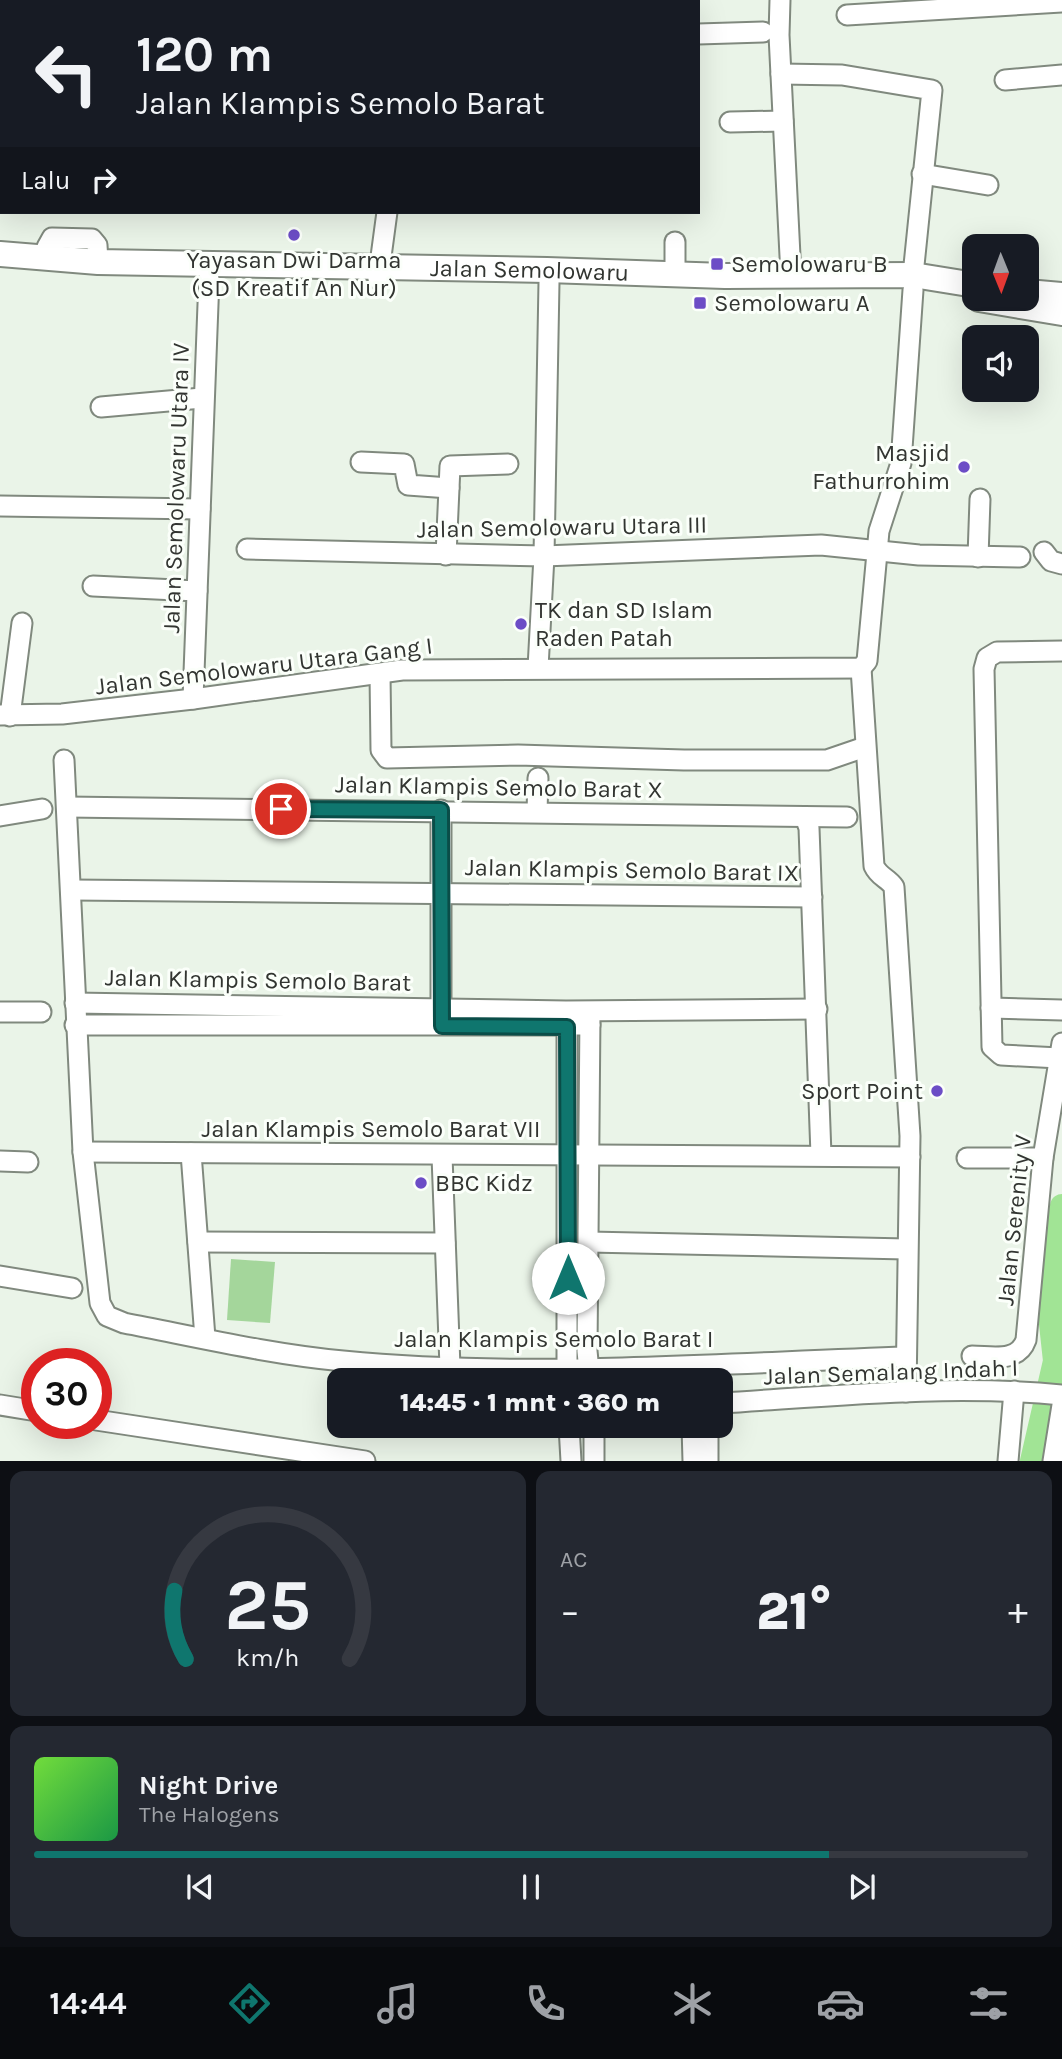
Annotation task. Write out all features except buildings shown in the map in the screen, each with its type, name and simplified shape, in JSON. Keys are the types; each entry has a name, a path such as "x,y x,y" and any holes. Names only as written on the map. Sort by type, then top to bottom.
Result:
{"main road":[{"name":"Jalan Semolowaru","path":"6,262 48,259 550,282 913,282 962,295"},
{"name":"Jalan Semolowaru","path":"6,262 92,276 209,278 378,273 675,273 724,284 791,276 962,284"},
{"path":"1040,293 1062,295"},
{"name":"Jalan Semolowaru","path":"1040,309 1062,313"}],"street":[{"path":"780,0 791,276"},
{"path":"847,15 1062,2"},
{"path":"700,33 763,32"},
{"path":"781,74 842,75 900,88 932,90 913,282 901,463 881,519 864,665 865,747 874,866 878,875 890,881 894,887 911,1157 906,1249 906,1392"},
{"path":"1005,80 1062,75"},
{"path":"730,122 783,121"},
{"path":"922,174 988,185"},
{"path":"378,273 387,214"},
{"path":"675,242 675,273"},
{"name":"Jalan Semolowaru Utara IV","path":"193,699 202,398 209,278"},
{"path":"538,668 544,556 550,282"},
{"path":"101,407 202,398"},
{"path":"361,462 404,464 408,485 449,488"},
{"path":"446,555 452,465 508,464"},
{"path":"978,557 980,499"},
{"path":"0,506 200,509"},
{"name":"Jalan Semolowaru Utara III","path":"247,548 544,556 821,545 919,555 1020,557"},
{"path":"1044,552 1051,561 1062,564"},
{"path":"93,586 197,591"},
{"path":"5,716 22,623"},
{"path":"1060,1051 996,1053 992,1047 984,669 987,658 997,652 1062,651"},
{"name":"Jalan Semolowaru Utara Gang I","path":"5,716 62,714 193,699 402,670 864,665"},
{"path":"380,674 381,750 387,758 518,755 684,760 827,760 865,747"},
{"name":"Jalan Klampis Semolo Barat","path":"64,760 83,1152"},
{"path":"537,812 538,778"},
{"name":"Jalan Klampis Semolo Barat X","path":"67,807 847,817"},
{"path":"0,816 42,809"},
{"name":"Jalan Klampis Semolo Barat","path":"441,810 442,1026"},
{"path":"805,817 810,828 821,1155"},
{"name":"Jalan Klampis Semolo Barat IX","path":"72,890 812,897"},
{"name":"Jalan Klampis Semolo Barat","path":"75,1003 441,1006 567,1019"},
{"path":"991,1008 1062,1010"},
{"path":"567,1368 567,1019 817,1009"},
{"path":"0,1012 41,1012"},
{"path":"589,1368 590,1018"},
{"name":"Jalan Klampis Semolo Barat","path":"75,1025 442,1026 567,1019"},
{"name":"Jalan Serenity V","path":"972,1356 1014,1356 1023,1349 1043,1158 1060,1051"},
{"name":"Jalan Klampis Semolo Barat VII","path":"83,1152 911,1157"},
{"name":"Jalan Klampis Semolo Barat I","path":"83,1152 103,1310 114,1320 293,1355 467,1368"},
{"path":"191,1153 205,1338"},
{"path":"442,1156 450,1367"},
{"path":"967,1158 1043,1158"},
{"path":"0,1161 28,1162"},
{"path":"198,1242 445,1243"},
{"path":"589,1242 906,1249"},
{"path":"0,1276 72,1288"},
{"name":"Jalan Klampis Semolo Barat I","path":"701,1368 906,1357"},
{"path":"1008,1461 1022,1391"},
{"name":"Jalan Semalang Indah I","path":"733,1402 906,1392 1022,1391 1058,1398"},
{"path":"1053,1461 1058,1398"},
{"path":"0,1405 21,1408"},
{"path":"112,1422 365,1461"},
{"path":"569,1438 570,1461"},
{"path":"594,1438 594,1461"},
{"path":"692,1438 693,1461"},
{"path":"708,1438 708,1461"}],"green space":[{"path":"231,1259 275,1262 270,1323 227,1320"}],"waterway":[{"path":"1032,1461 1055,1361 1050,1315 1053,1262 1062,1206"}],"place":[{"name":"Yayasan Dwi Darma (SD Kreatif An Nur)","path":"294,235"},
{"name":"Semolowaru B","path":"717,264"},
{"name":"Semolowaru A","path":"700,303"},
{"name":"Masjid Fathurrohim","path":"964,467"},
{"name":"TK dan SD Islam Raden Patah","path":"521,624"},
{"name":"Sport Point","path":"937,1091"},
{"name":"BBC Kidz","path":"421,1183"}],"route":[{"path":"281,809 441,810 442,1026 567,1027 568,1278"}]}
